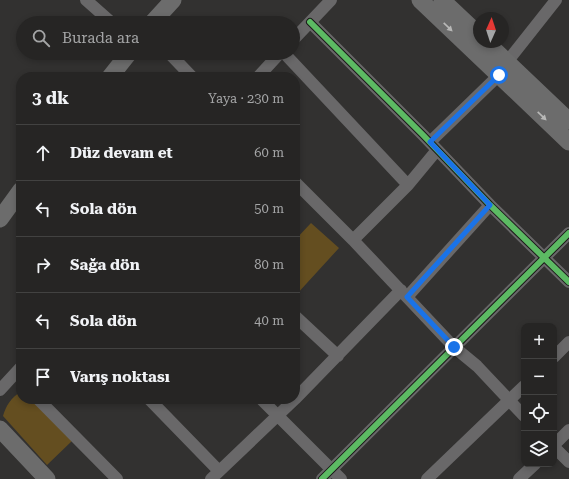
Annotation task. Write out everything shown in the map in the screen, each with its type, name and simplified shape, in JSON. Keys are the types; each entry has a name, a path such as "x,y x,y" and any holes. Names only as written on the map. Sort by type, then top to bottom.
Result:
{"main road":[{"path":"158,16 173,0"},
{"path":"420,0 503,69 569,121"},
{"path":"445,1 473,29"},
{"path":"490,48 503,69 569,142"},
{"path":"114,72 123,60"},
{"path":"0,220 16,197"},
{"path":"0,429 47,479"}],"street":[{"path":"86,0 104,16"},
{"path":"300,33 331,0"},
{"path":"353,240 408,185 434,146 503,69 556,0"},
{"path":"310,22 434,146 490,205 569,282"},
{"path":"176,60 187,72"},
{"path":"263,72 274,60"},
{"path":"291,60 408,185"},
{"path":"300,187 353,240 454,347 477,366 521,413"},
{"path":"300,394 404,294 490,205"},
{"path":"322,479 569,233"},
{"path":"300,321 338,356"},
{"path":"557,354 569,342"},
{"path":"0,390 16,377"},
{"path":"427,479 521,389"},
{"path":"43,404 116,479"},
{"path":"153,404 215,475 290,404"},
{"path":"266,404 341,479"},
{"path":"557,443 569,430"},
{"path":"557,449 569,462"},
{"path":"519,479 532,467"}],"shaded area":[{"path":"311,223 339,248 300,291 300,235"},
{"path":"16,395 16,404 39,404 73,440 47,465 3,416 9,402"}],"cycle path":[{"path":"310,22 423,135 490,205 569,282"},
{"path":"322,479 569,233"}],"route":[{"path":"454,347 407,297 490,205 430,142 499,75"}]}
